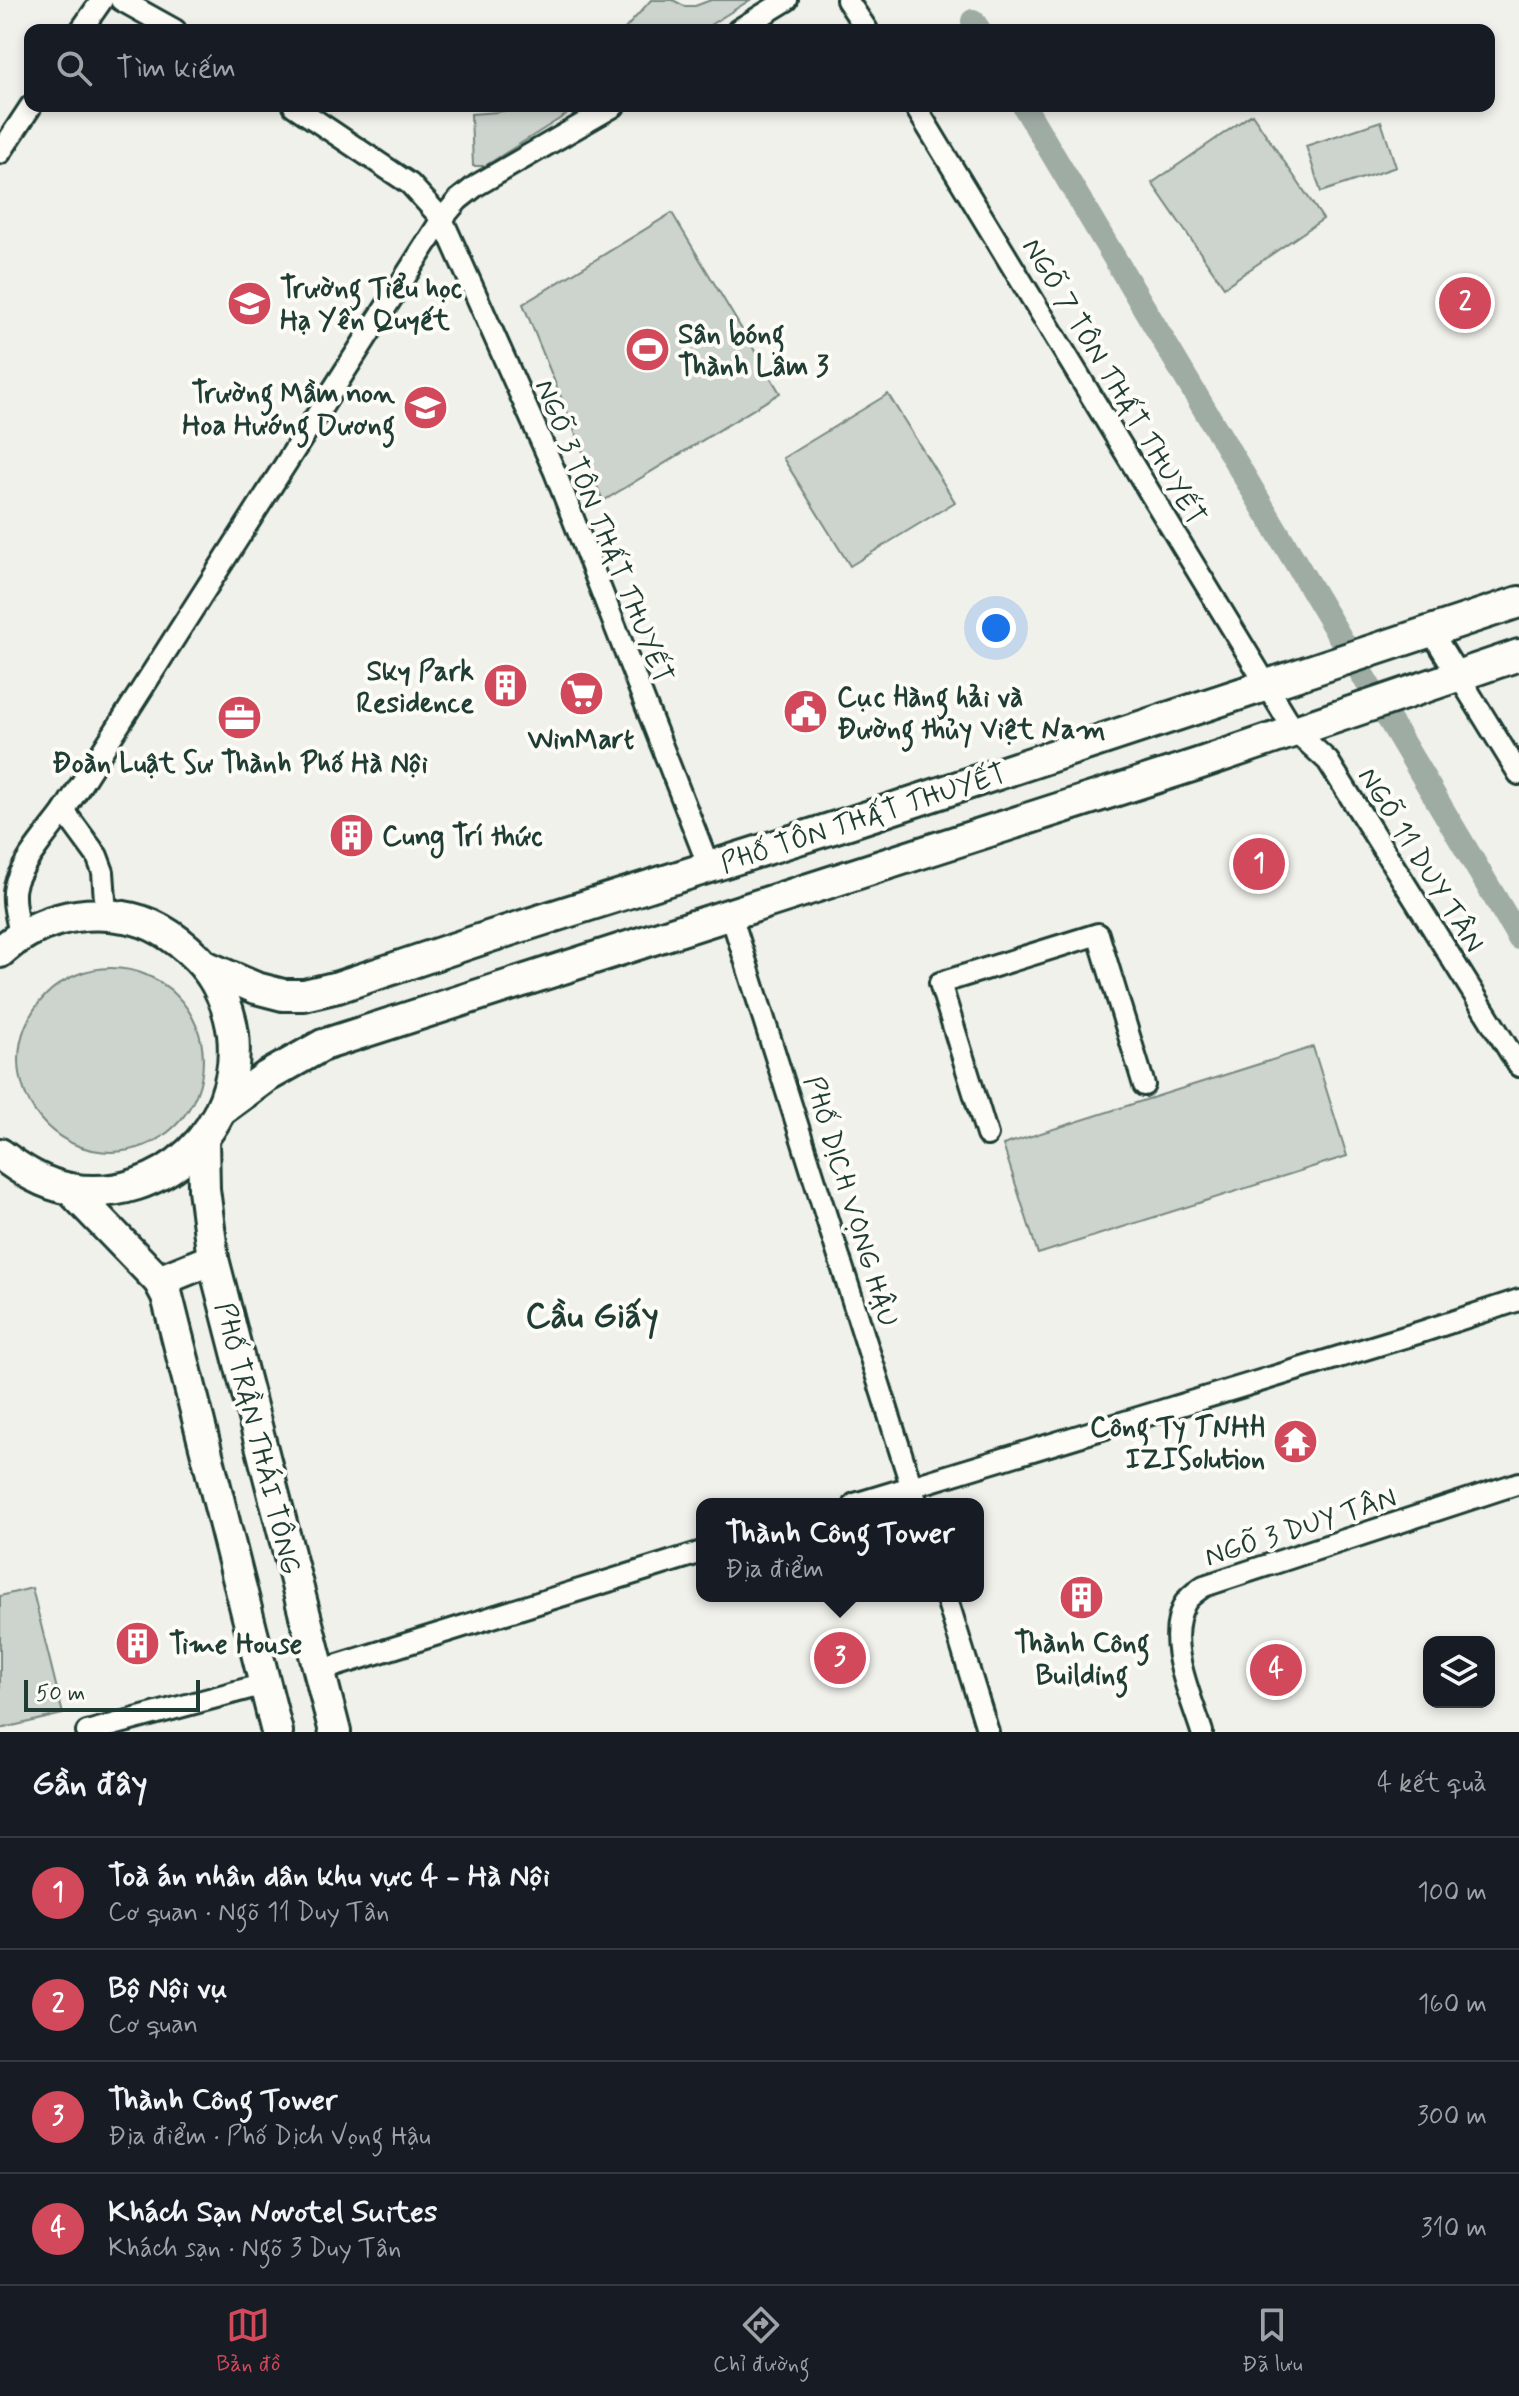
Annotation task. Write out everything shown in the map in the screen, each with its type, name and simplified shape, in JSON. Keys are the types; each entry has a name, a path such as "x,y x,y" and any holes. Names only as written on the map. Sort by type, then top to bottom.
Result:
{"main road":[{"name":"PHỐ TÔN THẤT THUYẾT","path":"205,966 256,988 283,995 304,995 338,987 1519,602"},
{"name":"PHỐ TÔN THẤT THUYẾT","path":"221,1110 266,1077 323,1045 1198,764 1519,655"},
{"path":"785,842 802,892"},
{"path":"0,1154 19,1169 44,1182 70,1189 102,1191 134,1185 163,1173 186,1159 203,1140 221,1110 231,1081 235,1051 231,1021 221,992 205,966 184,945 159,928 106,914 67,916 36,927 8,942"},
{"name":"PHỐ TRẦN THÁI TÔNG","path":"203,1140 204,1189 213,1259 335,1732"},
{"name":"PHỐ TRẦN THÁI TÔNG","path":"70,1189 159,1281 167,1296 277,1732"},
{"path":"159,1281 213,1259"}],"street":[{"path":"85,24 102,0"},
{"path":"121,0 164,24"},
{"path":"748,24 787,0"},
{"path":"847,0 863,24"},
{"path":"0,153 27,112"},
{"name":"NGÕ 3 TÔN THẤT THUYẾT","path":"303,112 410,184 442,219 555,472 709,867"},
{"path":"8,942 15,884 32,854 64,811 442,219 458,200 477,185 604,112"},
{"name":"NGÕ 7 TÔN THẤT THUYẾT","path":"919,112 1294,730"},
{"path":"1431,631 1519,774"},
{"name":"NGÕ 11 DUY TÂN","path":"1294,730 1328,761 1519,1066"},
{"path":"64,811 97,856 103,872 106,914"},
{"name":"PHỐ DỊCH VỌNG HẬU","path":"731,915 914,1495"},
{"path":"987,1135 940,983 1098,934 1144,1085"},
{"path":"914,1495 1519,1300"},
{"name":"NGÕ 3 DUY TÂN","path":"1202,1732 1177,1649 1177,1622 1187,1599 1204,1586 1519,1483"},
{"path":"319,1671 696,1554"},
{"path":"948,1602 988,1732"},
{"path":"87,1732 265,1684"}],"shaded area":[{"path":"651,0 673,0 684,6 695,6 711,0 750,0 712,24 629,24"},
{"path":"570,112 485,166 473,166 471,114"},
{"path":"1252,114 1323,219 1224,287 1152,183"},
{"path":"1381,121 1396,167 1321,192 1306,146"},
{"name":"Sân bóng Thành Lâm 3","path":"672,213 780,393 603,501 523,304"},
{"path":"888,394 955,502 850,566 783,458"},
{"path":"111,968 146,975 176,995 196,1025 203,1060 196,1095 176,1125 146,1145 111,1152 76,1145 46,1125 26,1095 19,1060 26,1025 46,995 76,975"},
{"path":"1313,1047 1347,1156 1038,1254 1003,1145"},
{"path":"32,1588 63,1714 0,1729 0,1596"}],"waterway":[{"path":"1028,112 1519,938"}],"place":[{"name":"Trường Tiểu học Hạ Yên Quyết","path":"249,303"},
{"name":"Bộ Nội vụ","path":"1465,303"},
{"name":"Sân bóng Thành Lâm 3","path":"647,349"},
{"name":"Trường Mầm non Hoa Hướng Dương","path":"426,408"},
{"name":"Sky Park Residence","path":"505,686"},
{"name":"WinMart","path":"581,694"},
{"name":"Cục Hàng hải và Đường thủy Việt Nam","path":"806,712"},
{"name":"Đoàn Luật Sư Thành Phố Hà Nội","path":"240,718"},
{"name":"Cung Trí thức","path":"351,835"},
{"name":"Toà án nhân dân khu vực 4 - Hà Nội","path":"1259,864"},
{"name":"Công Ty TNHH IZISolution","path":"1296,1442"},
{"name":"Thành Công Building","path":"1082,1598"},
{"name":"Time House","path":"138,1643"},
{"name":"Thành Công Tower","path":"840,1658"},
{"name":"Khách Sạn Novotel Suites","path":"1276,1670"}],"district":[{"name":"Cầu Giấy","path":"592,1314"}]}
